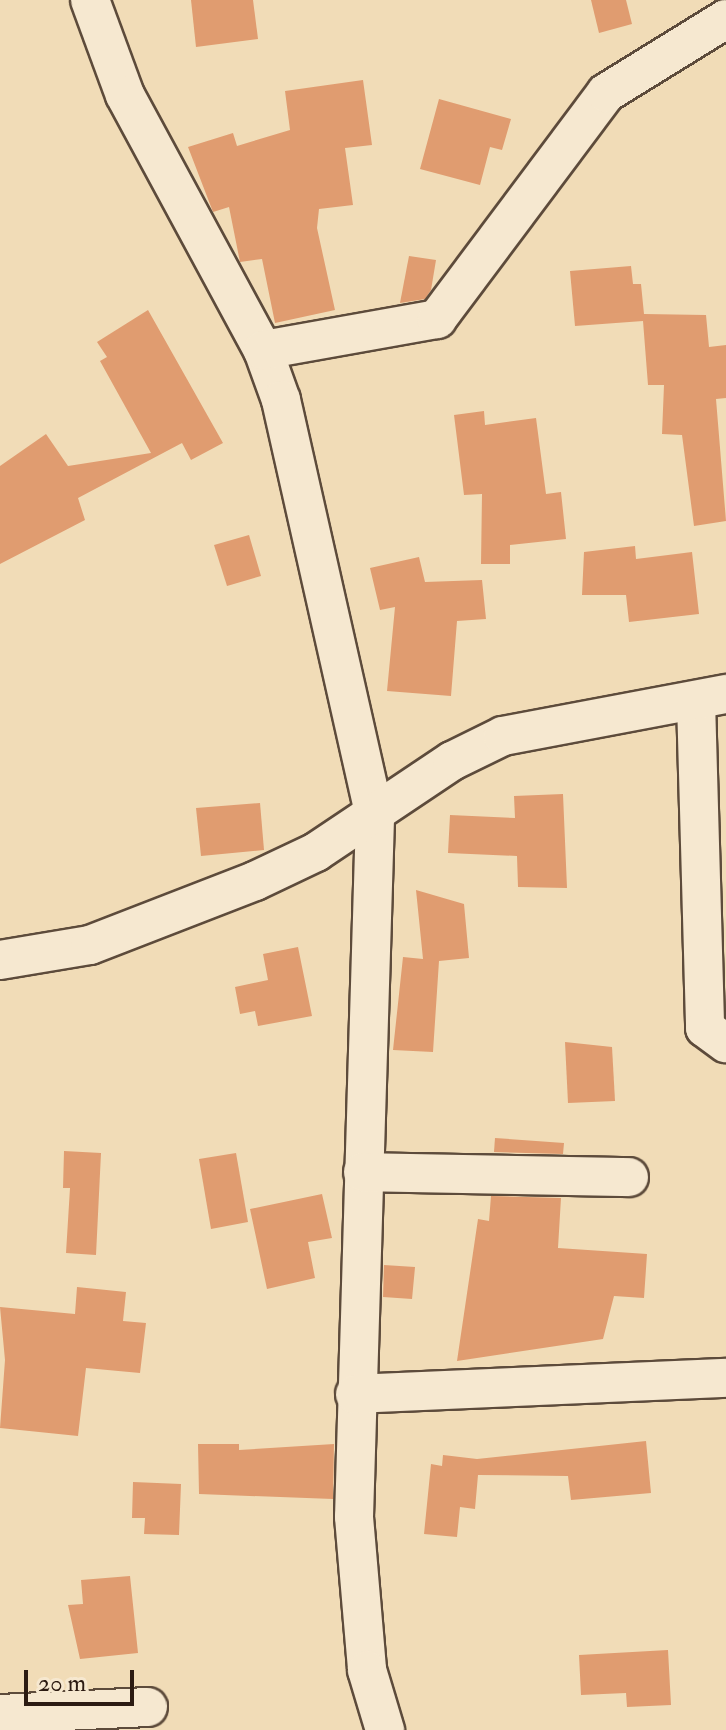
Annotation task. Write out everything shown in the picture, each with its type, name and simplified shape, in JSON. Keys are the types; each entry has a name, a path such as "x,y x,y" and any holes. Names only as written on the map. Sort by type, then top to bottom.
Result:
{"street":[{"path":"90,0 151,148 263,350 346,670 375,818 355,1394 358,1602 367,1670 385,1730"},
{"path":"263,350 437,319 606,93 726,19"},
{"path":"0,960 90,945 187,910 316,852 375,818 452,761 503,736 711,698 705,1028 726,1043"},
{"path":"363,1172 629,1177"},
{"path":"355,1394 726,1378"},
{"path":"0,1714 148,1707"}],"building":[{"path":"191,0 253,0 258,39 196,47"},
{"path":"591,0 626,0 632,24 599,33"},
{"path":"363,80 372,145 345,148 353,205 319,209 317,228 335,310 275,323 262,259 240,262 229,207 213,212 188,147 233,133 237,146 290,130 285,91"},
{"path":"439,99 511,119 502,150 490,147 480,185 420,169"},
{"path":"409,256 436,260 431,290 425,299 400,303"},
{"path":"631,266 633,284 641,284 644,314 706,315 709,347 726,345 726,398 716,399 726,521 694,526 682,435 662,434 664,385 648,385 643,321 575,326 570,271"},
{"path":"148,310 223,443 191,460 182,443 78,498 85,520 0,564 0,466 46,434 68,466 151,453 100,361 107,357 97,342"},
{"path":"484,411 485,425 536,418 546,494 561,492 566,539 510,545 510,564 481,564 482,494 464,495 454,415"},
{"path":"249,535 261,576 227,586 214,545"},
{"path":"635,546 636,559 692,552 699,614 629,622 626,595 582,595 584,552"},
{"path":"419,557 425,582 482,580 486,619 457,621 451,696 387,691 395,607 380,610 370,568"},
{"path":"563,794 567,888 518,887 517,856 448,853 450,815 515,818 514,796"},
{"path":"260,803 264,850 201,856 196,808"},
{"path":"416,890 464,904 469,958 439,961 433,1052 393,1050 403,957 423,959"},
{"path":"298,947 312,1016 258,1026 255,1011 240,1014 235,987 268,980 263,954"},
{"path":"565,1042 612,1047 615,1101 568,1103"},
{"path":"495,1138 564,1143 563,1154 494,1152"},
{"path":"64,1151 101,1153 96,1255 66,1253 70,1188 63,1188"},
{"path":"236,1153 248,1222 211,1229 199,1159"},
{"path":"322,1194 332,1238 308,1242 315,1278 267,1289 250,1209"},
{"path":"491,1196 561,1198 558,1248 647,1254 644,1298 614,1296 603,1339 457,1361 478,1219 489,1221"},
{"path":"384,1265 415,1267 412,1299 383,1297"},
{"path":"77,1287 126,1292 123,1321 146,1323 140,1373 86,1368 78,1436 0,1428 5,1360 0,1307 75,1314"},
{"path":"646,1441 651,1493 571,1500 568,1476 478,1475 475,1509 460,1507 457,1537 424,1534 431,1464 442,1466 443,1455 477,1459"},
{"path":"198,1444 239,1444 239,1450 334,1444 333,1499 199,1494"},
{"path":"133,1482 181,1484 179,1535 144,1534 145,1518 132,1518"},
{"path":"130,1576 138,1653 80,1659 68,1605 83,1604 81,1580"},
{"path":"668,1650 671,1705 627,1707 626,1693 581,1695 579,1655"}]}
